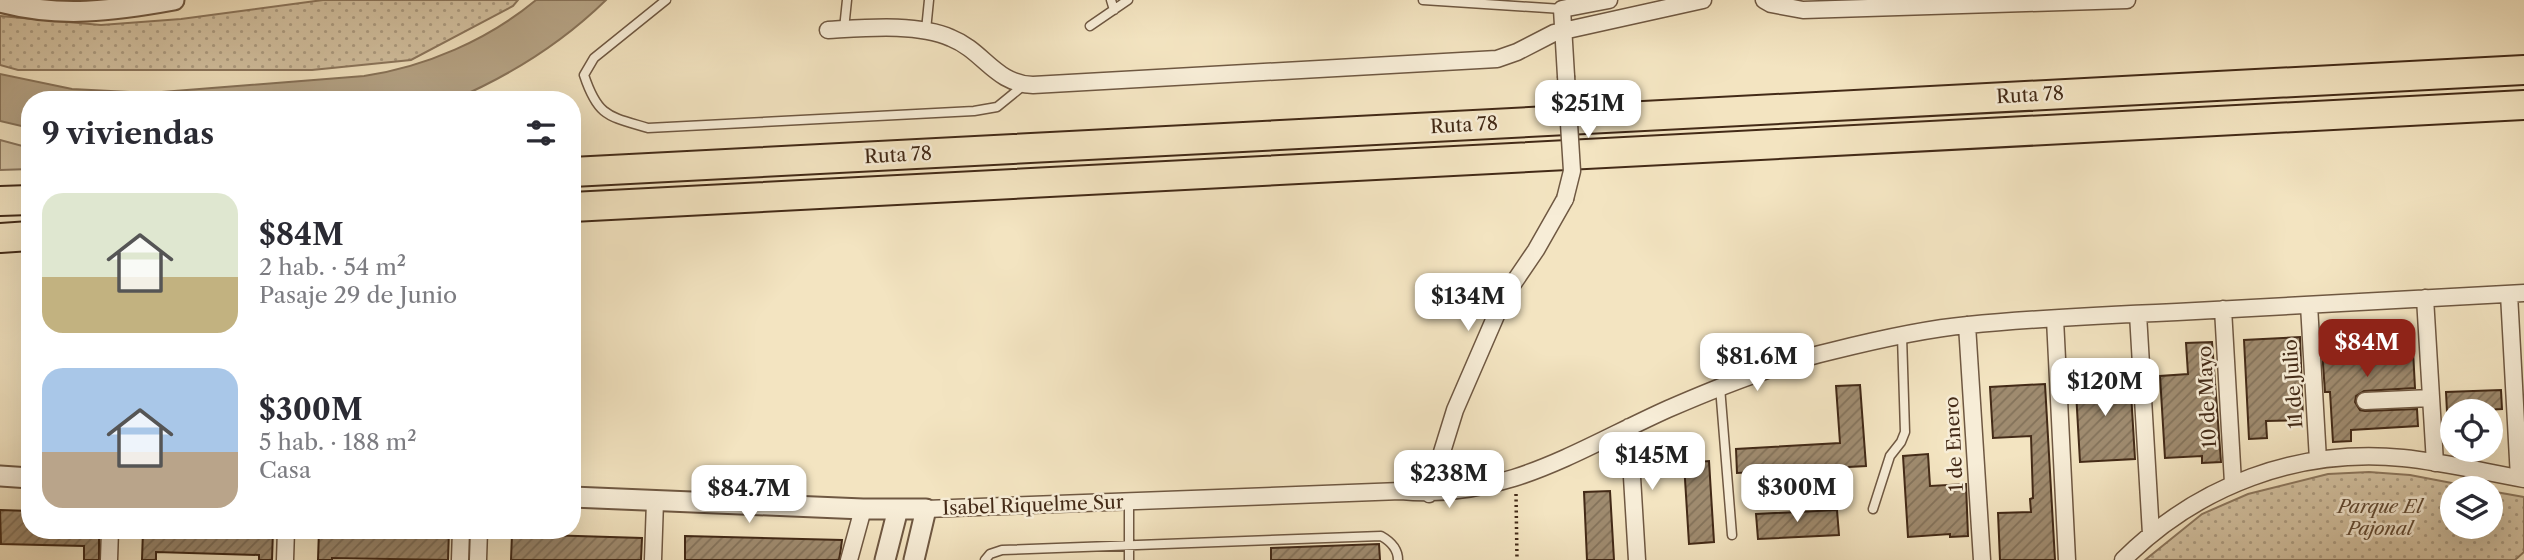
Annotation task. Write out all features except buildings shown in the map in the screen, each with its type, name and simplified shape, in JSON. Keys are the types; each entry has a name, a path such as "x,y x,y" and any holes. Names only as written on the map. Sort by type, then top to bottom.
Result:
{"highway":[{"name":"Ruta 78","path":"581,172 2524,70"},
{"name":"Ruta 78","path":"581,207 2524,105"},
{"path":"0,201 21,200"},
{"path":"0,238 21,237"}],"street":[{"path":"0,2 28,9 74,13 131,8 173,0"},
{"path":"1429,494 1455,410 1504,297 1536,250 1565,199 1572,172 1562,9 1609,0"},
{"path":"836,29 926,30 963,43 1000,75 1024,85 1485,61 1509,55 1564,31 1703,0"},
{"path":"1764,0 1771,4 1803,10 2127,0"},
{"path":"2123,560 2151,534 2192,504 2232,483 2272,470 2318,460 2374,457 2435,463 2522,479 2516,294"},
{"name":"Isabel Riquelme Sur","path":"581,498 926,509 1401,491 1429,494 1493,485 1516,478 1720,387 1831,351 1902,336 1968,325 2054,319 2516,294"},
{"path":"2425,298 2435,463"},
{"name":"11 de Julio","path":"2309,305 2318,460"},
{"name":"10 de Mayo","path":"2223,309 2232,483"},
{"path":"2138,314 2151,534"},
{"path":"2054,319 2067,560"},
{"name":"1 de Enero","path":"1968,325 1982,560"},
{"path":"2365,401 2431,398"},
{"path":"1629,427 1637,560"},
{"path":"0,476 21,477"},
{"path":"653,560 655,501"},
{"path":"849,560 863,509"},
{"path":"885,560 898,509"},
{"path":"914,560 926,509"},
{"path":"109,560 110,539"},
{"path":"285,560 286,539"},
{"path":"460,560 461,539"},
{"path":"478,560 479,539"}],"lane":[{"path":"666,0 594,58 584,75 592,99 607,115 648,128 974,111 997,107 1024,85"},
{"path":"836,29 847,0"},
{"path":"926,30 929,0"},
{"path":"1111,0 1114,10"},
{"path":"1090,26 1128,0"},
{"path":"1423,0 1562,9"},
{"path":"1873,509 1890,456 1905,432 1902,336"},
{"path":"1720,387 1732,535"},
{"path":"1129,502 1129,560"},
{"path":"985,560 990,554 1002,550 1381,536 1389,540 1398,560"}],"path":[{"path":"1516,478 1517,560"}],"green space":[{"path":"323,0 518,0 513,6 411,60 312,70 18,70 0,65 0,16 101,25 181,19"},
{"path":"0,140 21,146 21,169 0,170"},
{"name":"Parque El Pajonal","path":"2369,472 2440,481 2440,539 2503,539 2503,493 2524,497 2524,552 2515,560 2145,560 2202,514 2248,494 2328,474"}],"shaded area":[{"path":"536,0 606,0 534,57 471,91 174,91 387,72 455,50"},
{"path":"0,74 72,89 110,91 21,91 21,126 0,121"}]}
